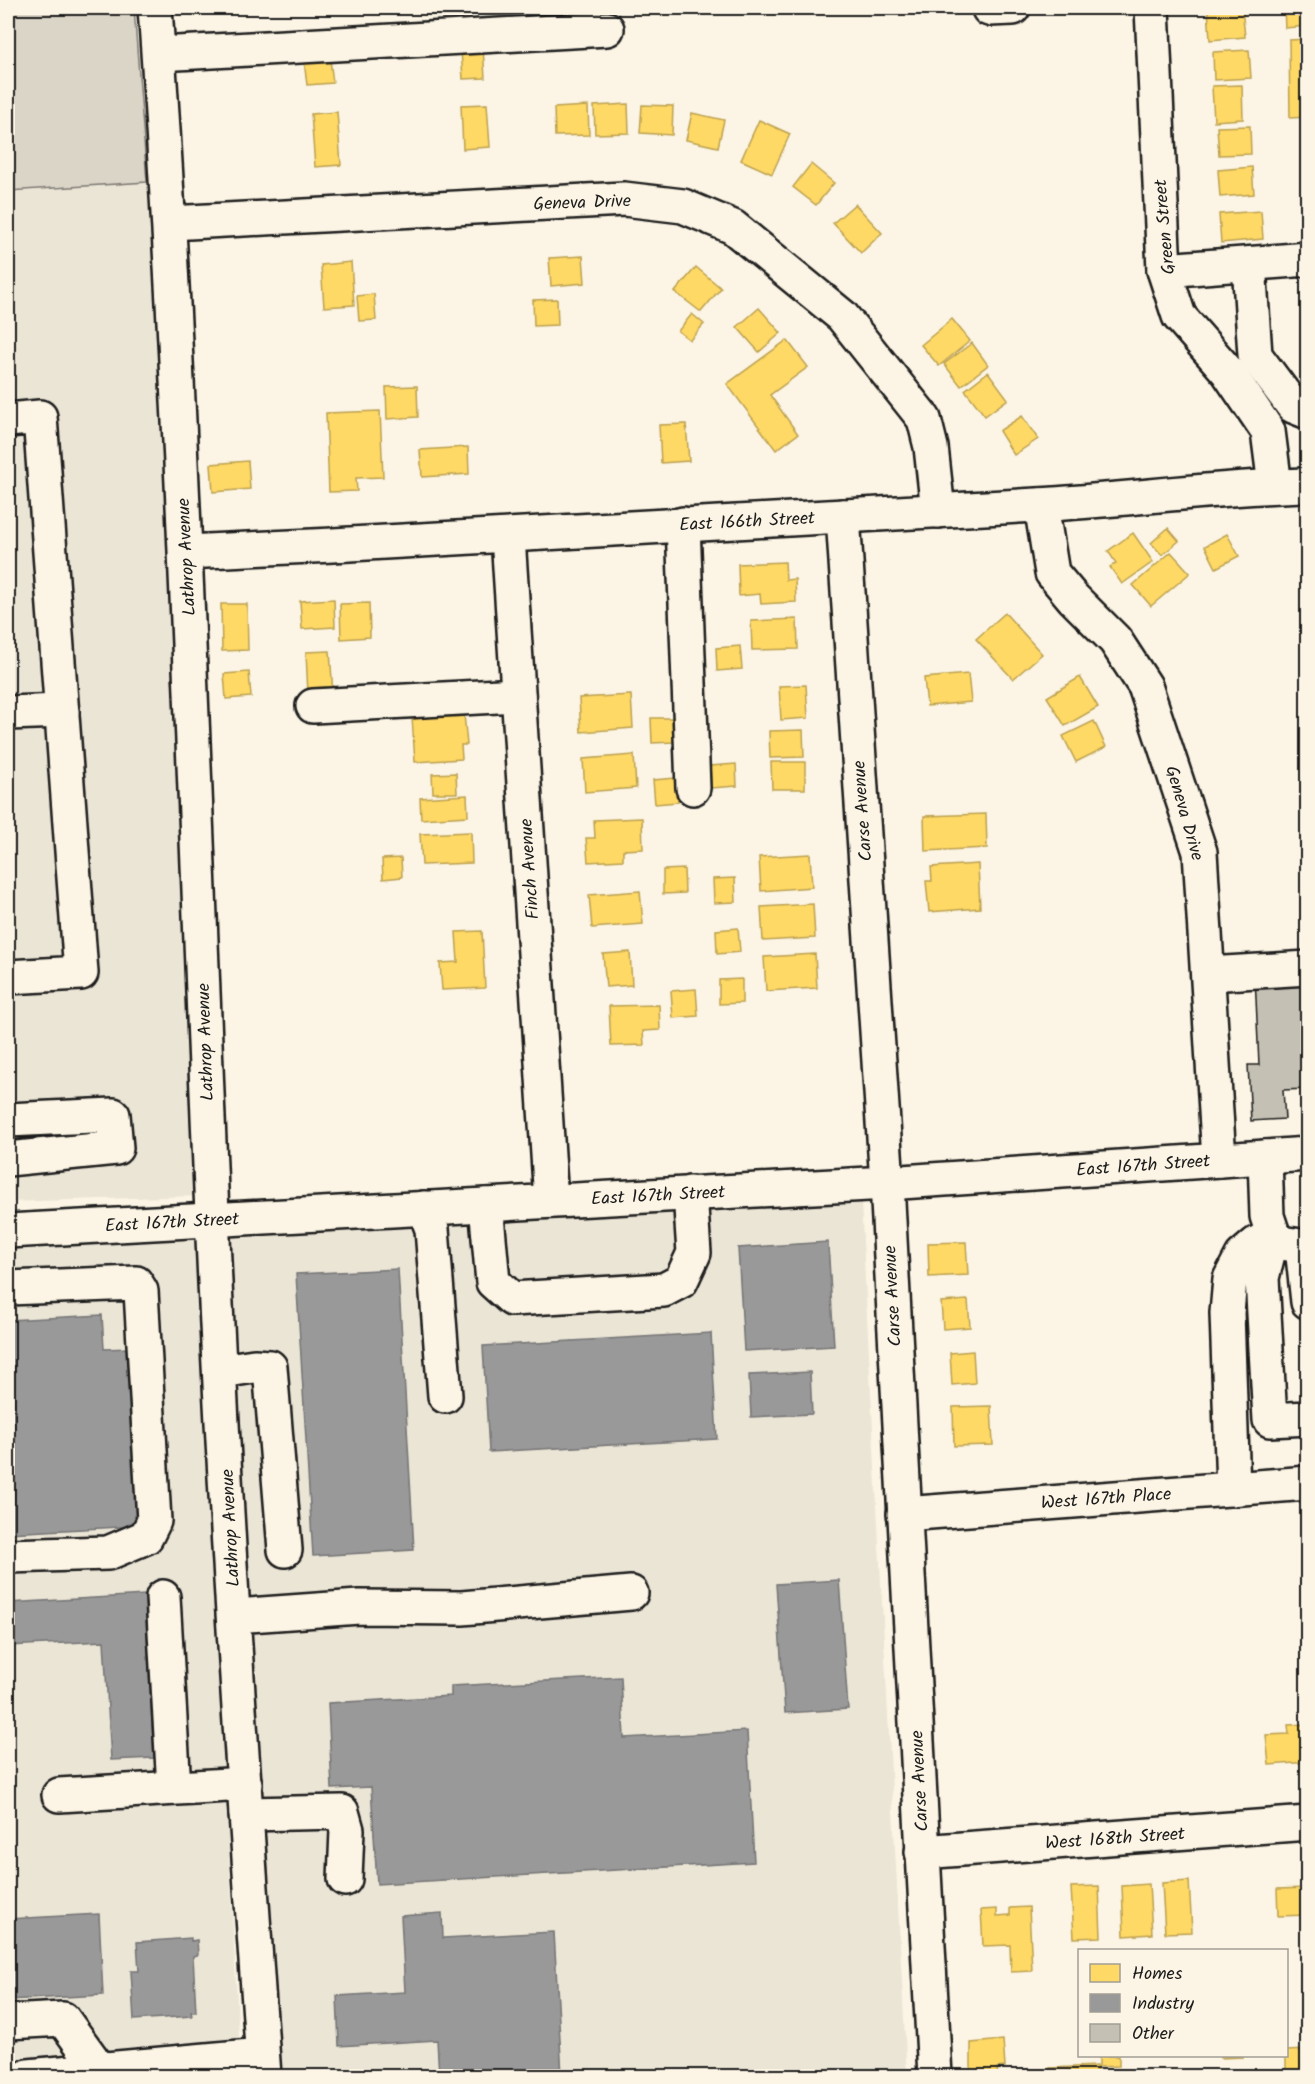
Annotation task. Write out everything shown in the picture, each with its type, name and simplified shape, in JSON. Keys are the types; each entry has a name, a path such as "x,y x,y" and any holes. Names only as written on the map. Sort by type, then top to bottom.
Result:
{"street":[{"name":"Lathrop Avenue","path":"155,8 170,223 186,552 212,1220 245,1799 263,2066"},
{"name":"Green Street","path":"1152,8 1164,270 1179,316 1228,372 1268,431 1275,486"},
{"path":"159,54 607,29"},
{"name":"Geneva Drive","path":"170,223 624,199 683,206 733,227 842,316 924,418 931,447 938,511"},
{"path":"1164,270 1308,260"},
{"path":"1249,264 1255,355 1293,406 1308,412"},
{"path":"8,420 40,417 81,973 8,976"},
{"name":"East 166th Street","path":"186,552 508,537 683,524 1041,505 1308,485"},
{"name":"Geneva Drive","path":"1041,505 1052,573 1073,598 1115,640 1145,686 1200,852 1219,1160"},
{"name":"Carse Avenue","path":"843,516 886,1183 935,2076"},
{"path":"683,524 693,788"},
{"name":"Finch Avenue","path":"508,537 551,1201"},
{"path":"313,706 518,695"},
{"path":"8,713 62,711"},
{"path":"1208,974 1308,968"},
{"path":"8,1120 113,1115 116,1148 8,1159"},
{"name":"East 167th Street","path":"8,1231 886,1183 1308,1154"},
{"path":"1265,1157 1267,1216 1273,1234 1281,1243 1305,1247 1308,1302"},
{"path":"486,1205 493,1282 512,1299 588,1296 664,1290 681,1281 694,1254 690,1193"},
{"path":"424,1208 432,1228 445,1396"},
{"path":"1273,1234 1262,1278 1270,1420 1308,1418"},
{"path":"1233,1489 1227,1313 1230,1279 1242,1256 1273,1234"},
{"path":"8,1288 136,1283 141,1291 154,1521 146,1537 108,1553 8,1556"},
{"path":"221,1371 254,1366 270,1367 285,1550"},
{"name":"West 167th Place","path":"904,1514 1308,1483"},
{"path":"235,1616 359,1607 462,1608 631,1593"},
{"path":"163,1597 174,1788"},
{"path":"58,1794 174,1788 342,1812 347,1830 345,1879"},
{"name":"West 168th Street","path":"922,1852 1308,1823"},
{"path":"8,2022 63,2019 100,2073"},
{"path":"28,2076 263,2066"}],"shaded area":[{"path":"8,8 134,8 160,362 199,1196 8,1202"},
{"path":"8,8 134,8 147,182 8,191"},
{"path":"861,1202 907,2076 277,2076 230,1238"},
{"path":"196,1239 241,2076 8,2076 8,1250"}],"building: Homes":[{"path":"1208,8 1242,8 1245,37 1210,40"},
{"path":"1284,8 1308,8 1308,26 1285,28"},
{"path":"1308,39 1308,117 1290,118 1289,40"},
{"path":"483,48 485,78 463,79 461,50"},
{"path":"1249,50 1251,78 1214,80 1213,52"},
{"path":"330,59 333,83 307,85 304,61"},
{"path":"1242,85 1243,119 1214,121 1212,86"},
{"path":"487,104 490,147 463,149 461,105"},
{"path":"628,104 629,133 595,134 594,106"},
{"path":"642,105 673,106 672,135 640,133"},
{"path":"588,106 589,135 555,136 554,108"},
{"path":"337,112 341,165 315,167 311,114"},
{"path":"692,113 724,120 718,147 686,140"},
{"path":"759,120 790,134 772,174 741,160"},
{"path":"1250,126 1251,154 1219,155 1217,127"},
{"path":"811,164 834,183 816,205 793,187"},
{"path":"1252,167 1254,194 1220,197 1218,170"},
{"path":"855,204 882,233 861,253 833,223"},
{"path":"1261,211 1263,239 1221,243 1219,214"},
{"path":"583,256 585,283 551,286 549,258"},
{"path":"351,262 354,305 324,307 321,265"},
{"path":"696,267 721,288 701,312 675,292"},
{"path":"374,294 376,320 359,321 357,296"},
{"path":"557,299 558,325 534,326 533,300"},
{"path":"759,308 781,333 759,352 737,327"},
{"path":"692,314 704,324 690,340 678,331"},
{"path":"952,319 970,341 939,366 921,345"},
{"path":"787,340 808,367 770,395 798,434 776,450 727,384"},
{"path":"972,343 988,365 961,386 944,364"},
{"path":"988,372 1008,399 985,416 965,390"},
{"path":"417,386 418,417 387,419 386,387"},
{"path":"380,411 383,477 356,478 357,491 329,492 326,413"},
{"path":"1022,416 1038,439 1014,455 999,431"},
{"path":"686,424 689,461 661,463 659,425"},
{"path":"468,447 469,474 422,477 420,450"},
{"path":"248,461 250,489 213,492 211,464"},
{"path":"1168,528 1179,541 1162,555 1151,543"},
{"path":"1133,533 1153,562 1122,584 1110,567 1116,563 1108,551"},
{"path":"1227,534 1239,556 1216,568 1205,546"},
{"path":"1171,552 1190,573 1151,606 1133,585"},
{"path":"785,562 786,580 795,579 796,602 761,604 760,594 739,596 738,564"},
{"path":"334,599 335,627 302,629 300,601"},
{"path":"369,603 370,637 341,639 340,604"},
{"path":"221,604 247,604 248,650 222,651"},
{"path":"1005,613 1042,654 1013,679 976,639"},
{"path":"797,619 798,649 752,650 751,621"},
{"path":"740,646 742,669 717,671 716,648"},
{"path":"330,651 333,694 308,695 306,652"},
{"path":"249,672 251,697 226,699 224,674"},
{"path":"968,674 971,702 927,706 924,678"},
{"path":"1080,677 1098,707 1065,726 1047,697"},
{"path":"806,685 808,718 781,720 779,686"},
{"path":"631,695 633,728 581,732 579,698"},
{"path":"464,714 467,745 461,745 462,759 415,762 412,717"},
{"path":"651,718 674,718 674,742 652,743"},
{"path":"1094,721 1106,747 1076,762 1063,736"},
{"path":"803,730 804,757 770,758 769,731"},
{"path":"634,755 636,788 585,792 583,759"},
{"path":"771,762 805,762 805,789 772,789"},
{"path":"736,764 737,786 711,788 710,766"},
{"path":"456,773 457,793 433,793 432,774"},
{"path":"676,778 678,802 655,804 653,780"},
{"path":"467,795 468,816 421,819 420,798"},
{"path":"986,814 987,848 925,851 924,816"},
{"path":"642,818 643,849 623,850 623,860 588,862 586,838 595,838 594,820"},
{"path":"471,832 472,863 422,865 420,834"},
{"path":"810,854 812,887 761,891 759,857"},
{"path":"401,858 402,877 383,879 382,859"},
{"path":"978,864 980,908 929,912 926,881 932,881 931,867"},
{"path":"684,869 685,893 663,894 663,870"},
{"path":"735,878 736,902 714,903 713,879"},
{"path":"640,891 643,924 592,928 589,895"},
{"path":"813,904 815,938 763,941 761,907"},
{"path":"738,928 740,952 717,954 716,930"},
{"path":"482,931 485,988 442,990 440,963 458,962 456,932"},
{"path":"630,952 632,985 606,987 603,954"},
{"path":"815,954 817,988 766,991 764,957"},
{"path":"742,979 742,1003 719,1004 719,980"},
{"path":"696,989 698,1016 673,1018 671,991"},
{"path":"659,1005 660,1030 643,1031 644,1045 611,1046 609,1006"},
{"path":"966,1242 968,1275 929,1277 928,1243"},
{"path":"968,1300 970,1327 943,1329 941,1302"},
{"path":"973,1351 975,1383 952,1385 950,1353"},
{"path":"991,1406 993,1445 954,1446 953,1407"},
{"path":"1308,1724 1308,1762 1269,1765 1266,1735 1289,1734 1288,1725"},
{"path":"1189,1881 1192,1932 1165,1933 1162,1883"},
{"path":"1149,1884 1152,1934 1124,1936 1122,1886"},
{"path":"1099,1886 1101,1937 1074,1938 1071,1887"},
{"path":"1308,1888 1308,1915 1278,1916 1277,1889"},
{"path":"1029,1907 1032,1971 1011,1972 1010,1945 983,1946 981,1910 997,1909 997,1916 1010,1915 1010,1908"},
{"path":"1003,2040 1005,2067 997,2068 998,2076 971,2076 971,2043"},
{"path":"1308,2050 1308,2076 1286,2076 1288,2051"},
{"path":"1099,2057 1119,2057 1119,2066 1099,2067"},
{"path":"1097,2066 1097,2076 1050,2076 1050,2068"}],"building: Industry":[{"path":"828,1242 834,1346 744,1351 738,1248"},
{"path":"398,1269 414,1550 313,1556 296,1274"},
{"path":"102,1315 104,1349 130,1348 139,1526 8,1533 8,1320"},
{"path":"711,1333 717,1439 489,1452 483,1346"},
{"path":"810,1372 812,1414 751,1417 749,1375"},
{"path":"839,1580 848,1709 785,1713 776,1584"},
{"path":"145,1595 154,1758 111,1760 104,1641 8,1646 8,1603"},
{"path":"621,1677 624,1738 747,1731 754,1862 377,1884 371,1787 332,1789 328,1703 451,1696 451,1686"},
{"path":"442,1913 443,1938 554,1932 562,2076 439,2076 437,2040 339,2046 337,1996 405,1992 401,1916"},
{"path":"99,1914 103,1995 8,2000 8,1919"},
{"path":"191,1938 191,1941 197,1940 198,1955 193,1956 196,2012 191,2012 192,2016 134,2020 131,1971 139,1971 137,1942"}],"building: Other":[{"path":"1308,974 1308,1089 1283,1090 1285,1119 1251,1121 1248,1065 1259,1065 1255,976"}]}
